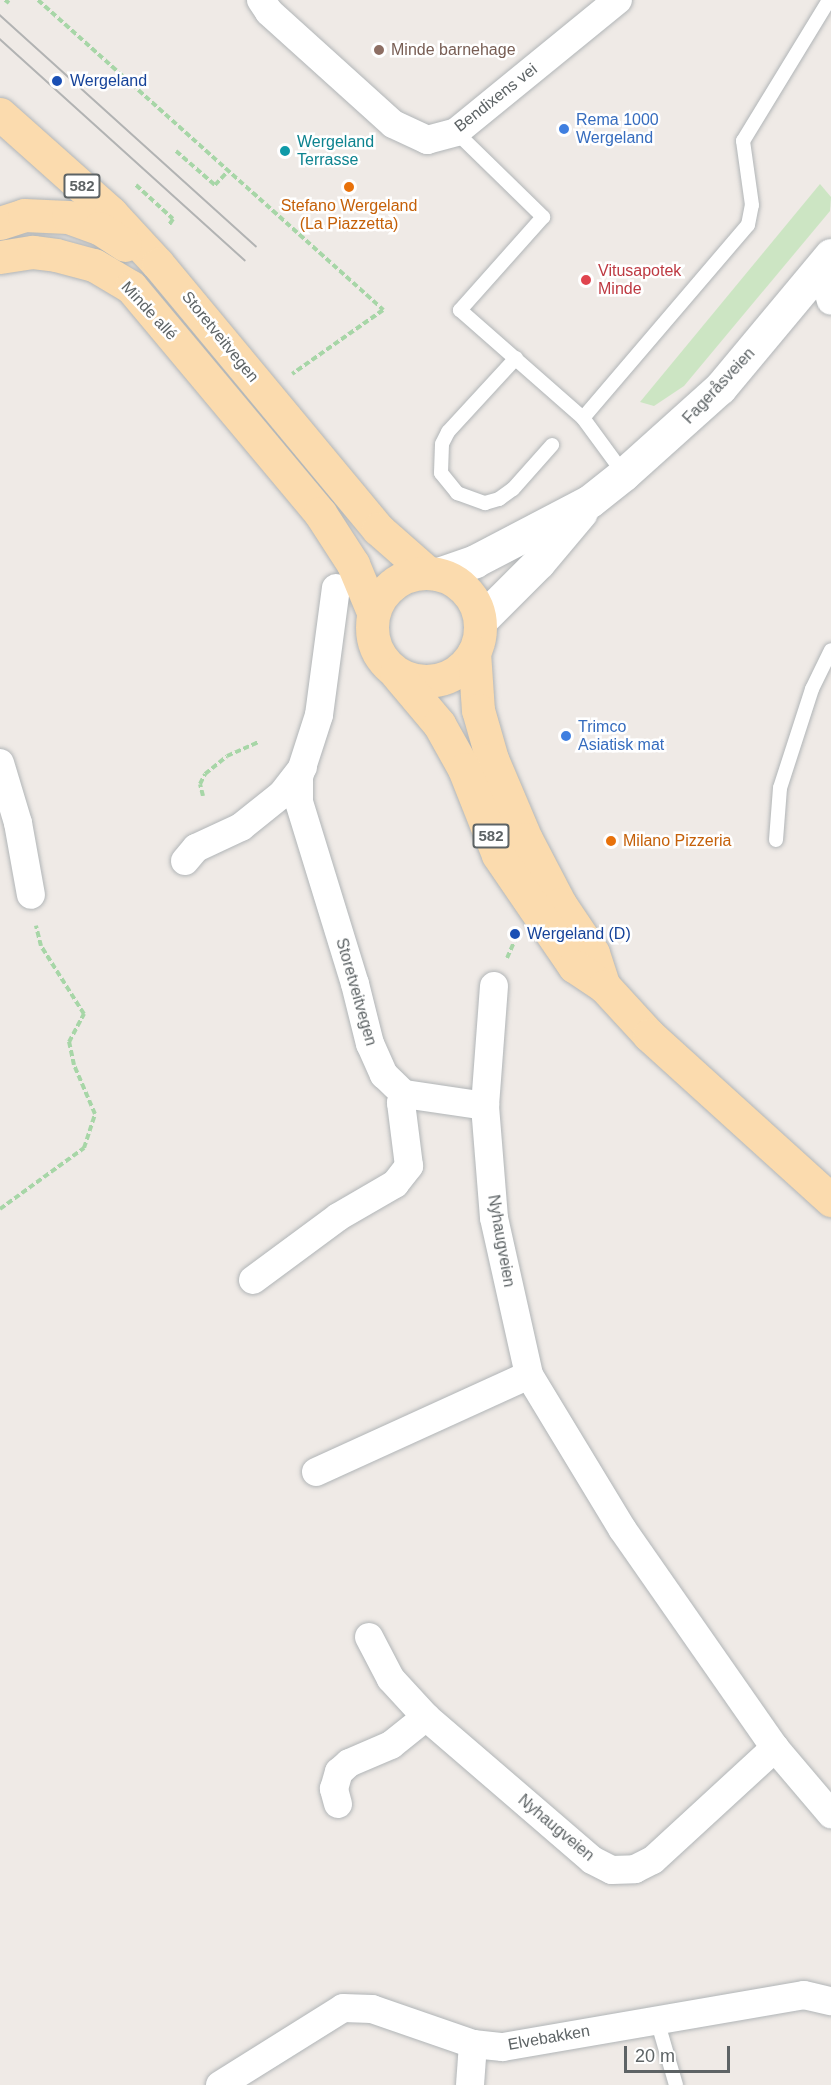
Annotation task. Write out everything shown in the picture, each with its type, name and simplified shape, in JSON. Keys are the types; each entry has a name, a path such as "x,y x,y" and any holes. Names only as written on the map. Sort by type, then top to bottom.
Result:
{"main road":[{"name":"Storetveitvegen","path":"0,114 111,213 158,264 378,529 433,573"},
{"name":"582","path":"0,223 24,215 68,217 99,228 158,264"},
{"name":"Minde allé","path":"0,257 33,252 56,255 112,274 153,310 320,513 353,564 373,612"},
{"name":"582","path":"433,573 455,581 470,595 477,636 478,710 492,759 526,839 560,904 593,953 604,986"},
{"path":"373,612 389,587 401,578 433,573"},
{"name":"582","path":"373,612 373,639 378,652 439,724 464,769 498,855 541,923 574,966 604,986 649,1035 831,1200"},
{"path":"396,673 423,681 438,680 465,665 477,636"}],"street":[{"name":"Bendixens vei","path":"261,0 269,12 393,124 427,141 456,132 618,0"},
{"path":"826,261 831,301"},
{"name":"Fageråsveien","path":"433,573 475,561 590,501 624,474 720,388 826,261"},
{"name":"Fageråsveien","path":"477,636 590,501"},
{"name":"Storetveitvegen","path":"336,588 319,715 305,765 299,777 299,802 355,984 370,1044 384,1074 404,1094"},
{"path":"0,763 18,823 31,896"},
{"name":"Storetveitvegen","path":"185,861 196,848 241,827 282,794 305,765"},
{"name":"Nyhaugveien","path":"494,986 485,1106 494,1218 529,1375 623,1530 775,1748 831,1814"},
{"path":"254,1280 338,1217 395,1184 409,1166 401,1103 404,1094 485,1106"},
{"path":"316,1472 529,1375"},
{"name":"Nyhaugveien","path":"369,1636 374,1653 391,1679 426,1717 592,1860 623,1872 653,1860 775,1748"},
{"path":"338,1804 334,1780 344,1768 391,1745 426,1717"},
{"name":"Elvebakken","path":"220,2085 343,2008 372,2009 473,2044 502,2047 804,1995 831,2001"},
{"path":"470,2085 473,2044"}],"lane":[{"path":"584,418 748,225 752,205 743,141 829,0"},
{"path":"456,132 543,217 460,310 584,418 624,474"},
{"path":"516,358 448,432 442,444 441,473 457,493 485,503 513,489 552,445"},
{"path":"776,840 780,788 812,689 831,650"},
{"path":"657,2020 676,2085"}],"path":[{"path":"38,0 383,310 314,362 283,379"},
{"path":"176,151 215,185 228,171"},
{"path":"136,185 171,217"},
{"path":"203,796 200,784 204,774 227,756 258,742"},
{"path":"0,1209 84,1148 95,1114 74,1065 69,1041 84,1014 40,946 31,896"}],"green space":[{"path":"820,184 831,197 830,211 684,386 654,406 640,402"}],"tram line":[{"path":"0,15 256,246"},
{"path":"0,39 245,260"}],"place":[{"name":"Minde barnehage","path":"379,50"},
{"name":"Wergeland","path":"57,81"},
{"name":"Rema 1000 Wergeland","path":"564,129"},
{"name":"Wergeland Terrasse","path":"285,151"},
{"name":"Stefano Wergeland (La Piazzetta)","path":"349,187"},
{"name":"Vitusapotek Minde","path":"586,280"},
{"name":"Trimco Asiatisk mat","path":"566,736"},
{"name":"Milano Pizzeria","path":"611,841"},
{"name":"Wergeland (D)","path":"515,934"}]}
